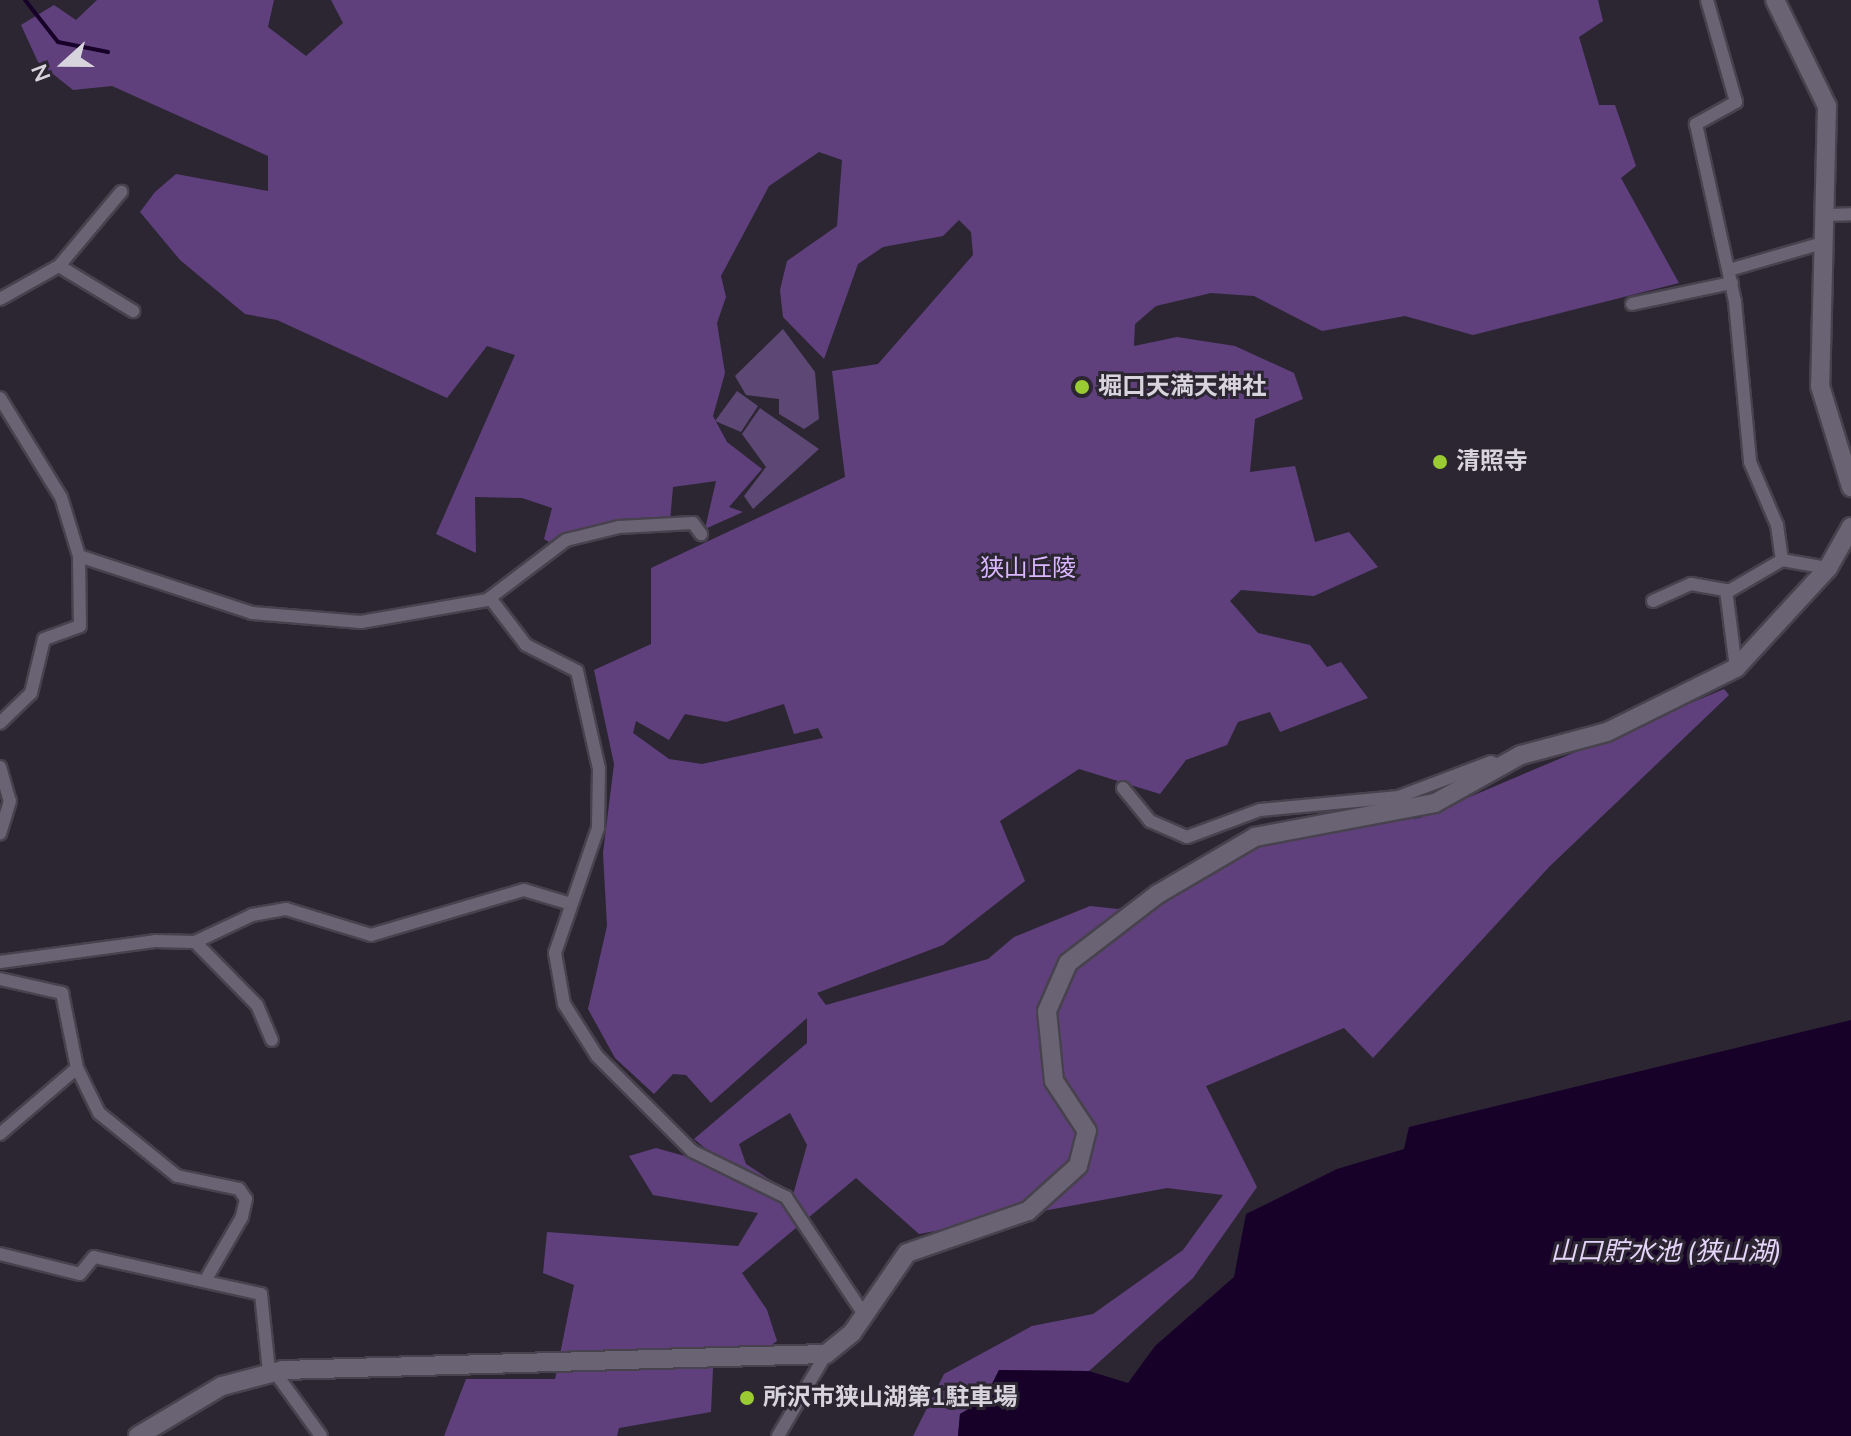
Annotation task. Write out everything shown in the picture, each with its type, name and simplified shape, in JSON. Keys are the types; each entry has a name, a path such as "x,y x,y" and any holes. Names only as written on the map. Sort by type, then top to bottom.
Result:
{"street":[{"path":"1707,0 1736,102 1696,124 1732,283 1750,462 1777,525 1782,560"},
{"path":"1775,0 1825,94 1827,215 1820,386 1851,487"},
{"path":"0,299 59,266 121,192"},
{"path":"1827,215 1851,214"},
{"path":"1729,270 1826,242"},
{"path":"59,266 133,311"},
{"path":"1632,304 1732,283"},
{"path":"0,398 61,497 79,556 80,626 44,639 31,693 0,723"},
{"path":"79,556 252,613 361,622 490,598 566,540 619,527 693,523 701,534"},
{"path":"778,1436 826,1354 863,1313 907,1253 1028,1211 1078,1166 1087,1131 1054,1081 1047,1011 1068,963 1158,894 1247,840 1423,807 1542,746 1607,732 1736,668 1828,568 1851,527"},
{"path":"1653,601 1691,584 1726,590 1782,560 1828,568"},
{"path":"1726,590 1736,668"},
{"path":"490,598 526,645 577,671 600,800 555,953 557,979 571,1018 597,1056 692,1151 786,1197 863,1313"},
{"path":"1123,788 1150,821 1187,837 1260,810 1398,797 1491,762 1501,766"},
{"path":"0,767 10,801 0,834"},
{"path":"0,962 195,942 252,915 286,909 371,935 524,890 571,904"},
{"path":"195,942 257,1005 272,1040"},
{"path":"0,979 62,993 77,1068 99,1113 177,1176 227,1181 246,1199 206,1279"},
{"path":"0,1134 77,1068"},
{"path":"0,1254 80,1274 94,1257 206,1279 261,1294 272,1371 321,1436"},
{"path":"138,1436 222,1386 272,1371 826,1354"}],"shaded area":[{"path":"783,329 815,372 819,419 804,429 779,414 779,399 746,395 735,376"},
{"path":"737,391 758,406 741,432 715,421"},
{"path":"760,408 819,449 753,509 744,496 766,467 742,434"}],"green space":[{"name":"狭山丘陵","path":"97,0 274,0 268,27 306,56 343,23 331,0 1598,0 1603,21 1579,37 1599,105 1615,105 1636,166 1621,178 1679,283 1473,335 1405,316 1322,331 1254,296 1211,293 1156,306 1135,324 1134,346 1177,337 1235,346 1294,373 1303,399 1255,419 1250,472 1295,466 1315,542 1349,532 1378,567 1314,596 1241,590 1230,601 1258,633 1310,645 1327,667 1341,662 1368,698 1280,732 1270,712 1238,722 1227,745 1186,760 1160,794 1079,769 1000,821 1025,881 943,945 817,993 826,1005 988,959 1014,937 1090,906 1118,909 1276,835 1420,818 1724,689 1729,695 1549,867 1373,1058 1344,1028 1206,1086 1257,1187 1193,1278 1089,1371 999,1370 984,1400 960,1414 958,1436 913,1436 944,1374 1032,1326 1093,1314 1183,1250 1223,1195 1167,1188 919,1234 856,1178 742,1273 767,1310 777,1341 766,1349 714,1347 711,1412 619,1428 617,1436 444,1436 466,1379 555,1379 574,1285 543,1273 547,1232 738,1246 758,1213 653,1195 629,1156 656,1148 699,1160 711,1153 694,1139 807,1043 807,1018 711,1103 686,1075 673,1074 654,1094 615,1058 588,1009 607,926 603,853 614,764 594,670 651,644 651,568 845,477 832,371 878,364 973,255 971,232 959,220 943,236 883,247 858,264 824,359 783,317 780,290 787,261 837,226 842,160 819,152 769,186 721,276 726,297 717,323 725,373 713,416 727,442 762,469 729,507 743,512 705,529 716,481 673,487 670,521 556,546 544,539 552,508 522,498 475,497 476,553 436,534 515,355 487,346 447,398 277,320 245,314 180,260 140,212 155,192 176,174 268,191 268,156 112,86 73,90 38,62 21,25 54,5 76,20","holes":["784,704 794,734 818,728 823,738 702,764 669,759 633,733 636,721 669,740 685,714 726,722","790,1113 807,1145 793,1195 746,1164 739,1144"]}],"water":[{"name":"山口貯水池 (狭山湖)","path":"1851,1020 1851,1436 958,1436 960,1414 984,1400 999,1370 1089,1371 1128,1383 1155,1346 1234,1277 1246,1214 1337,1169 1404,1149 1409,1127"}],"waterway":[{"path":"25,0 58,42 108,52"}],"place":[{"name":"堀口天満天神社","path":"1082,387"},
{"name":"清照寺","path":"1440,462"},
{"name":"所沢市狭山湖第1駐車場","path":"747,1398"}]}
